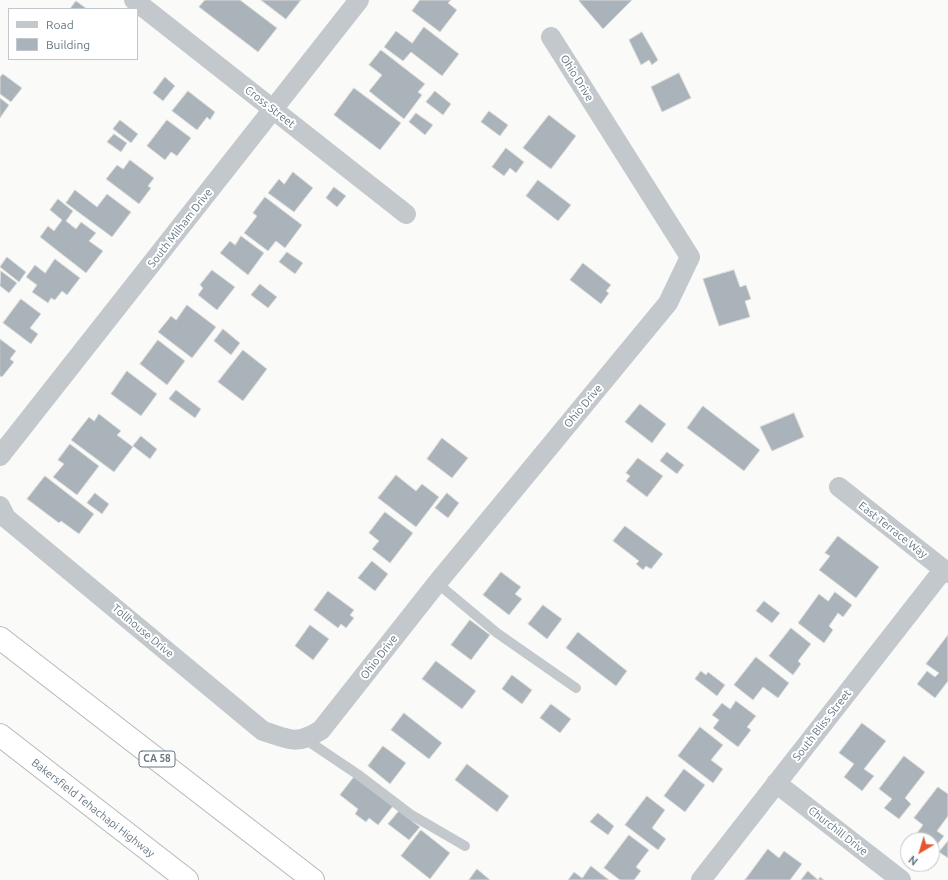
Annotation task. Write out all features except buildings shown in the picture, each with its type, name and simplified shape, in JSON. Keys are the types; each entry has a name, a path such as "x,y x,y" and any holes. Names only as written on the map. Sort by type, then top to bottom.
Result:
{"highway":[{"name":"CA 58","path":"0,638 313,880"},
{"name":"Bakersfield Tehachapi Highway","path":"0,735 186,880"}],"street":[{"name":"South Milham Drive","path":"0,456 359,0"},
{"name":"Cross Street","path":"143,3 273,109 406,214"},
{"name":"Ohio Drive","path":"300,740 321,730 437,583 668,303 690,258 551,38"},
{"name":"East Terrace Way","path":"839,487 946,571"},
{"name":"Tollhouse Drive","path":"0,506 6,518 263,731 300,740"},
{"name":"South Bliss Street","path":"700,880 946,571"},
{"name":"Churchill Drive","path":"776,783 900,880"}],"lane":[{"path":"437,583 497,633 576,688"},
{"path":"300,740 360,776 410,814 465,846"}]}
